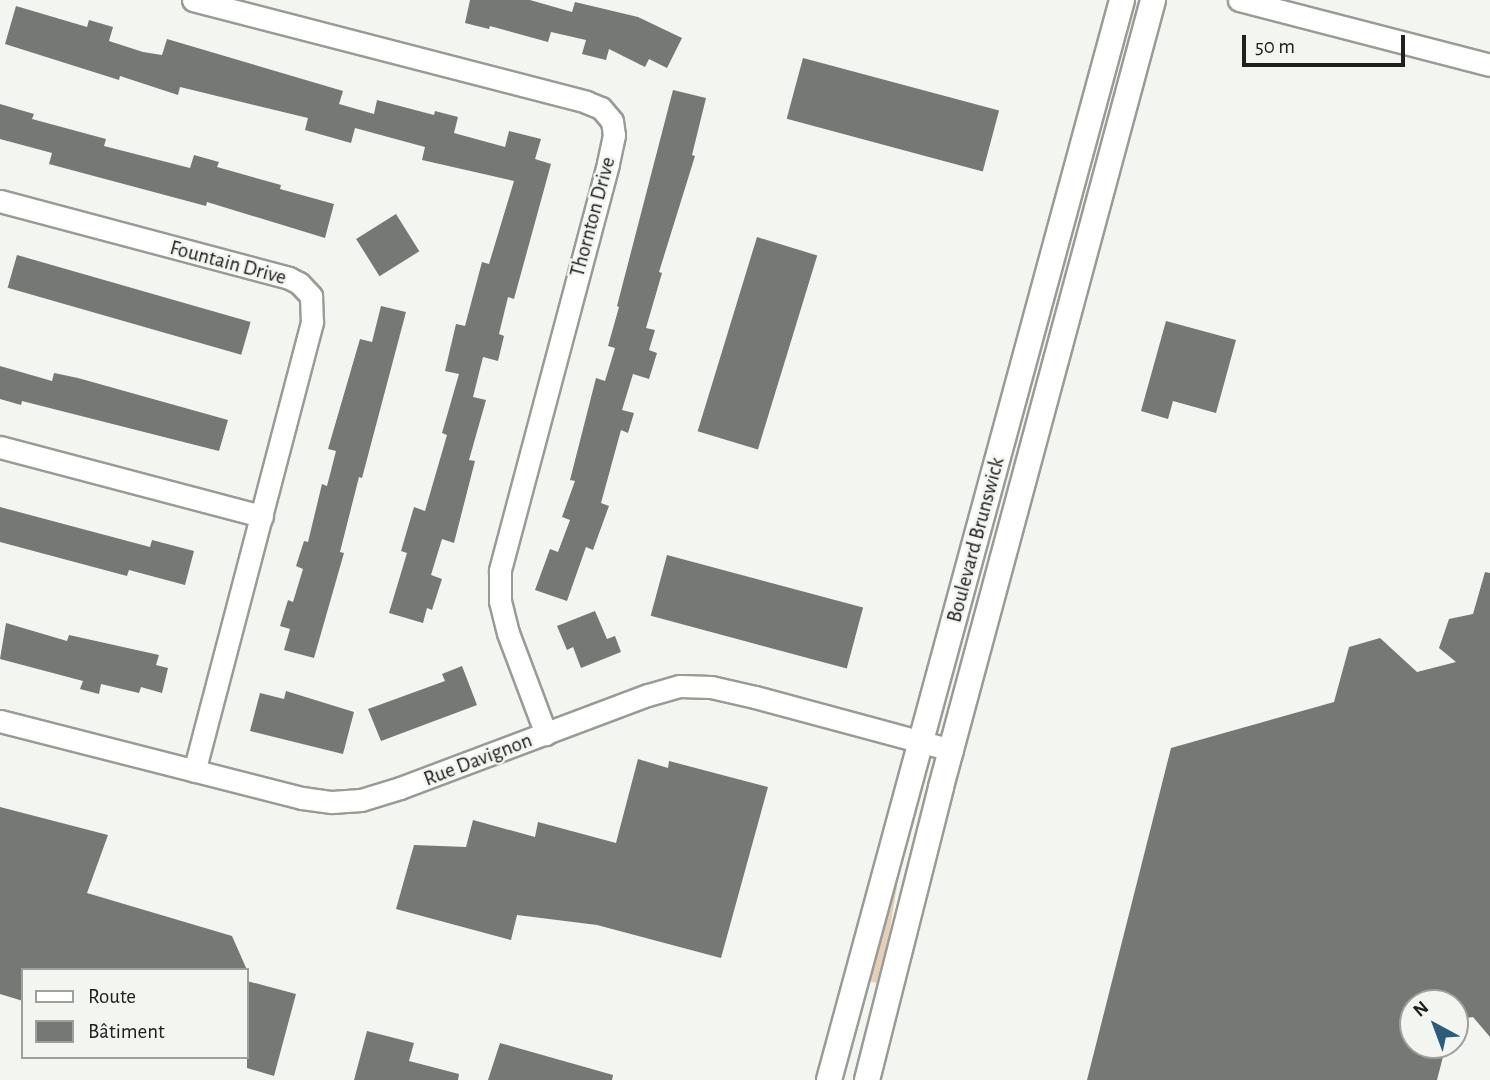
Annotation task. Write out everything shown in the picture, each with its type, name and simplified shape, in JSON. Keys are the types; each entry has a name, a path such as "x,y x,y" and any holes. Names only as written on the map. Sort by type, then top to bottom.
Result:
{"street":[{"name":"Thornton Drive","path":"193,0 586,103 601,108 612,121 614,135 608,164 500,571 500,601 508,632 546,734"},
{"name":"Boulevard Brunswick","path":"829,1080 1122,0"},
{"name":"Boulevard Brunswick","path":"867,1080 952,750 1153,0"},
{"path":"1239,0 1490,65"},
{"name":"Fountain Drive","path":"0,201 289,278 306,289 314,303 312,322 194,771"},
{"path":"0,447 262,516"},
{"name":"Rue Davignon","path":"0,721 302,798 346,802 400,789 648,695 690,686 755,697 952,750"}],"shaded area":[{"path":"893,885 897,886 881,984 868,981"}],"building":[{"path":"470,0 530,0 572,12 575,2 638,17 682,38 667,68 649,59 645,67 609,49 606,60 582,54 586,40 551,32 548,42 490,26 489,29 465,23"},
{"path":"16,6 87,27 89,20 113,27 109,41 143,52 162,55 167,39 343,91 339,104 374,114 377,100 434,115 435,111 458,117 454,133 505,147 509,131 541,139 535,159 551,164 514,299 508,297 499,334 504,336 498,361 483,357 473,397 486,400 469,460 475,461 454,543 442,539 431,575 442,579 432,610 427,608 423,623 389,613 407,553 401,551 414,507 425,511 447,435 442,433 459,374 445,371 456,324 465,326 482,262 489,264 514,181 422,160 425,147 355,128 351,143 305,130 308,118 180,87 178,95 120,76 119,80 5,44"},
{"path":"803,58 999,111 983,171 787,119"},
{"path":"673,90 706,98 692,155 695,156 659,272 662,273 646,328 655,330 649,350 657,353 649,379 633,374 622,410 634,413 628,433 621,430 601,503 609,506 593,550 586,547 567,601 535,590 550,549 558,552 570,520 562,517 575,481 570,480 596,378 605,381 615,348 608,346"},
{"path":"0,104 34,114 32,119 106,139 104,146 190,168 194,155 219,162 217,167 281,185 280,189 334,204 325,238 207,202 206,206 49,164 52,153 0,139"},
{"path":"396,214 419,251 379,276 356,239"},
{"path":"757,237 817,255 758,450 698,431"},
{"path":"17,255 251,322 241,355 8,288"},
{"path":"381,306 406,312 362,478 359,477 340,552 344,553 314,658 284,650 290,629 280,626 288,600 293,602 303,569 296,566 304,541 308,542 322,484 327,486 336,451 328,449 360,339 372,342"},
{"path":"1166,321 1236,340 1216,413 1173,401 1168,419 1141,411"},
{"path":"0,366 52,381 54,373 78,378 228,420 219,451 22,401 21,405 0,399"},
{"path":"0,507 150,547 152,540 194,551 185,585 129,570 127,576 0,542"},
{"path":"667,555 863,608 847,668 651,616"},
{"path":"1485,572 1490,573 1490,1037 1473,1017 1469,1018 1469,989 1399,989 1399,1059 1442,1059 1437,1080 1087,1080 1171,748 1334,702 1349,647 1380,638 1417,672 1456,662 1439,648 1449,619 1473,614"},
{"path":"595,611 607,639 615,636 621,652 581,668 573,647 567,650 557,626"},
{"path":"6,623 67,641 69,635 159,655 156,665 168,668 162,693 141,687 139,693 101,684 99,694 80,689 83,681 0,659"},
{"path":"462,666 477,705 381,741 368,709 445,681 442,674"},
{"path":"286,691 354,712 343,754 250,731 260,693 284,699"},
{"path":"638,759 668,768 669,761 768,787 721,958 597,925 517,915 511,940 396,909 414,845 466,847 473,820 535,837 538,822 616,843"},
{"path":"0,807 108,835 87,893 232,936 246,968 21,968 21,1000 0,994"},
{"path":"248,981 296,994 274,1076 247,1068"},
{"path":"367,1031 414,1043 409,1061 459,1074 458,1080 354,1080"},
{"path":"500,1043 613,1075 612,1080 488,1080"}]}
